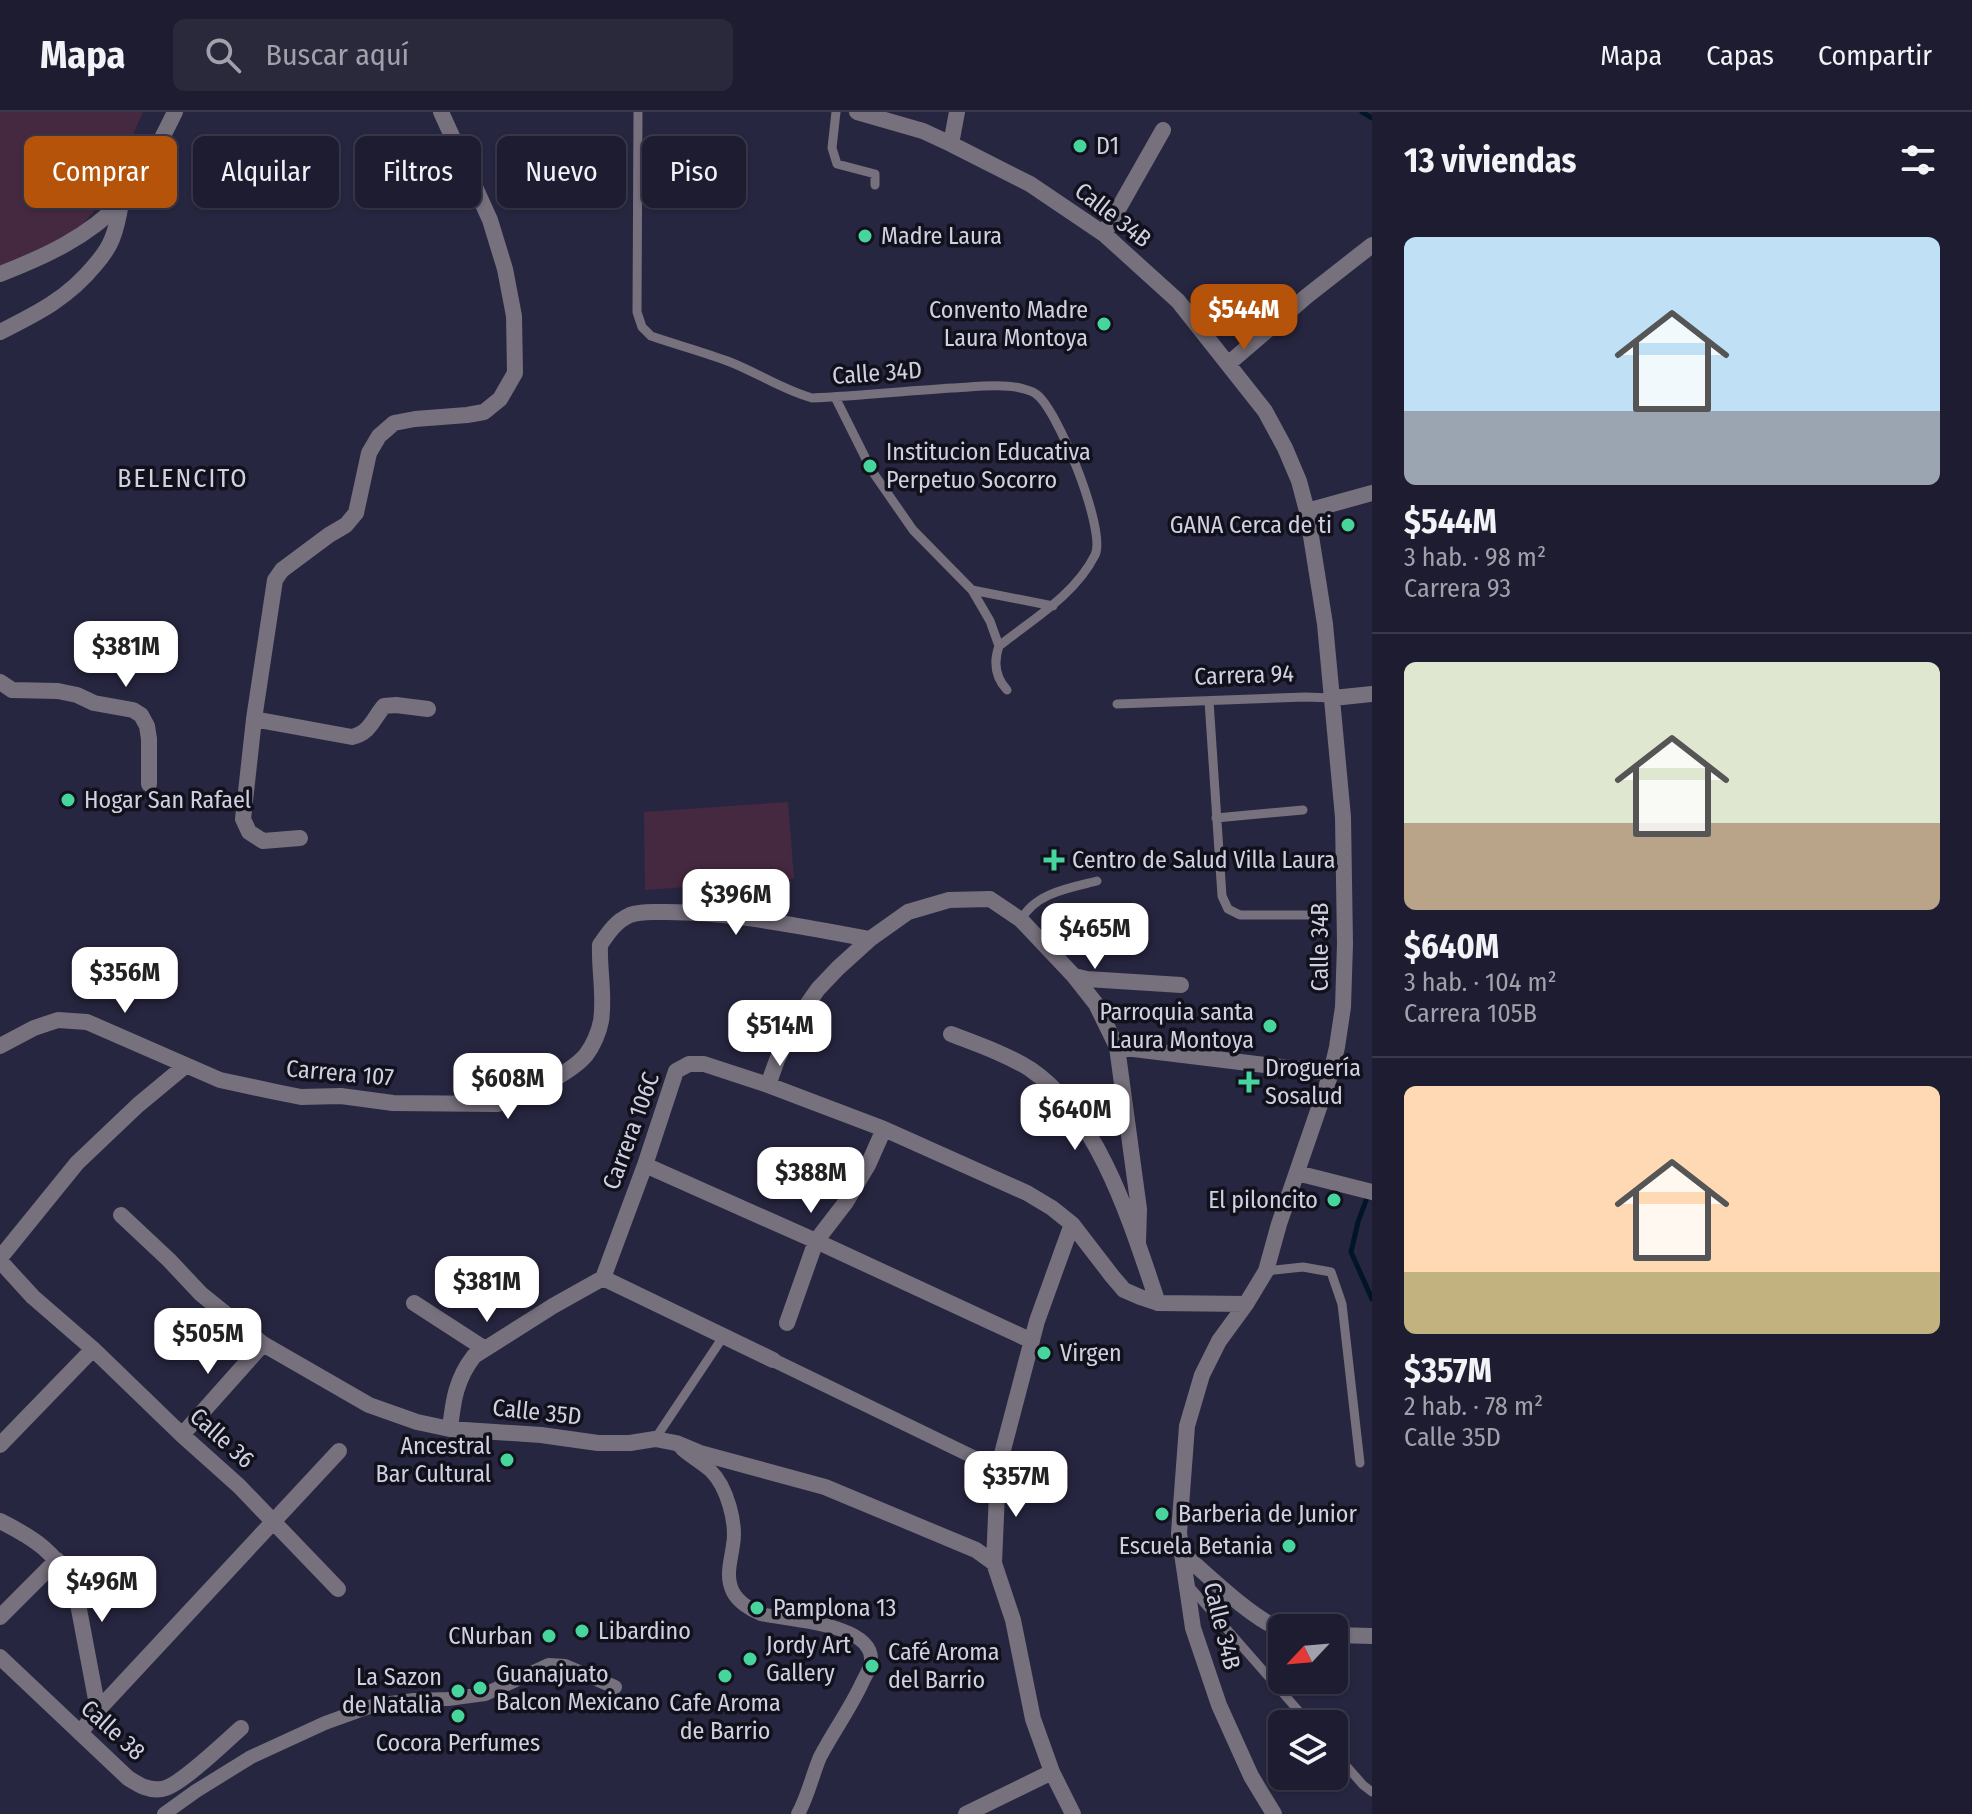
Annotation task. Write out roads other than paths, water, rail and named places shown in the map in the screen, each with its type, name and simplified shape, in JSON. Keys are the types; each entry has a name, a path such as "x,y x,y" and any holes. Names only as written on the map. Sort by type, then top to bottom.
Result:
{"street":[{"path":"162,136 175,112"},
{"path":"300,838 263,841 249,832 243,819 275,580 282,570 346,525 356,513 369,453 379,436 394,423 484,412 500,399 515,373 514,316 505,269 490,220 441,112"},
{"name":"Calle 34B","path":"857,112 923,131 951,144 1030,184 1104,234 1178,301 1265,411 1299,481 1307,511 1325,624 1343,817 1343,1007 1331,1073 1266,1271 1219,1341 1202,1375 1187,1426 1179,1533 1193,1628 1219,1705 1251,1776 1274,1814"},
{"path":"951,144 957,112"},
{"path":"1104,234 1163,130"},
{"path":"0,274 67,245 115,208"},
{"path":"0,332 68,294 85,278 112,239 120,208"},
{"path":"1228,364 1372,245"},
{"path":"1307,511 1372,493"},
{"path":"0,682 12,690 58,691 94,703 133,710 141,715 149,739 149,784"},
{"name":"Carrera 94","path":"1333,698 1372,694"},
{"path":"254,719 352,737 369,729 384,706 428,709"},
{"path":"768,1085 797,1019 818,989 870,939 908,912 949,900 990,899 1021,920 1074,976 1096,1004 1117,1047 1139,1209 1138,1243"},
{"name":"Carrera 107","path":"0,1046 34,1028 58,1020 87,1022 220,1080 301,1097 341,1096 393,1103 498,1104 567,1071 586,1055 601,1021 603,989 600,945 614,926 631,915 643,912 716,914 870,939"},
{"path":"1074,976 1181,985"},
{"path":"951,1034 986,1047 1029,1069 1057,1091 1072,1108 1121,1201 1158,1303 1246,1304"},
{"path":"1117,1047 1331,1073"},
{"name":"Carrera 106C","path":"603,1278 676,1071 689,1064 704,1064 884,1129 1027,1193 1072,1224 1124,1290 1158,1303"},
{"path":"0,1259 77,1163 185,1066"},
{"path":"787,1323 816,1241 846,1202 868,1165 884,1129"},
{"path":"645,1165 1032,1341"},
{"path":"1297,1173 1372,1192"},
{"name":"Calle 35D","path":"121,1215 201,1294 263,1344 369,1405 417,1422 450,1429 541,1435 598,1443 655,1439 676,1443 700,1453 825,1487 976,1550 994,1563"},
{"path":"1072,1224 1037,1321 998,1469 994,1563 1013,1620 1033,1719 1052,1772 1073,1814"},
{"name":"Calle 36","path":"0,1259 33,1297 239,1486 338,1589"},
{"path":"450,1429 454,1394 459,1379 474,1356 603,1278 998,1469"},
{"path":"414,1303 485,1349"},
{"path":"182,1435 263,1344"},
{"path":"0,1445 93,1349"},
{"path":"676,1443 713,1473 725,1495 733,1516 734,1542 729,1580 734,1595 745,1606 760,1613 836,1628 867,1645 871,1654 871,1664 820,1758 798,1814"},
{"path":"80,1733 339,1451"},
{"path":"0,1521 32,1537 57,1560 75,1588 98,1710"},
{"path":"1180,1551 1268,1623"},
{"path":"0,1617 57,1560"},
{"path":"1348,1635 1372,1636"},
{"name":"Calle 38","path":"0,1657 128,1778 146,1789 166,1789 241,1728"},
{"path":"164,1814 251,1757 325,1723 375,1705 485,1694 549,1665 565,1666 615,1687"},
{"path":"966,1814 1052,1772"}],"lane":[{"name":"Calle 34D","path":"638,112 637,312 642,327 651,336 731,362 791,392 812,398 980,386 1021,388 1037,394 1051,414 1082,481 1098,551 1087,569 1053,606 999,646"},
{"path":"836,112 832,148 837,164 875,174 875,185"},
{"path":"835,397 872,471 913,530 972,590 990,621 999,646 996,674 1007,690"},
{"path":"972,590 1053,606"},
{"name":"Carrera 94","path":"1117,704 1333,698"},
{"path":"1209,701 1222,896 1228,909 1240,915 1313,915"},
{"path":"1216,818 1303,810"},
{"path":"1021,920 1026,909 1053,892 1097,881"},
{"path":"1266,1271 1303,1267 1331,1272 1342,1304 1360,1463"},
{"path":"655,1439 723,1337"},
{"path":"1185,1582 1298,1710"},
{"path":"1348,1768 1372,1792"}],"waterway":[{"path":"1362,112 1372,118"},
{"path":"1368,1195 1351,1252 1372,1299"}],"place":[{"name":"D1","path":"1080,146"},
{"name":"Madre Laura","path":"865,236"},
{"name":"Convento Madre Laura Montoya","path":"1104,324"},
{"name":"Institucion Educativa Perpetuo Socorro","path":"870,466"},
{"name":"GANA Cerca de ti","path":"1348,525"},
{"name":"Hogar San Rafael","path":"68,800"},
{"name":"Centro de Salud Villa Laura","path":"1054,860"},
{"name":"Parroquia santa Laura Montoya","path":"1270,1026"},
{"name":"Droguería Sosalud","path":"1249,1082"},
{"name":"El piloncito","path":"1334,1200"},
{"name":"Virgen","path":"1044,1353"},
{"name":"Ancestral Bar Cultural","path":"507,1460"},
{"name":"Barberia de Junior","path":"1162,1514"},
{"name":"Escuela Betania","path":"1289,1546"},
{"name":"Pamplona 13","path":"757,1608"},
{"name":"Libardino","path":"582,1631"},
{"name":"CNurban","path":"549,1636"},
{"name":"Jordy Art Gallery","path":"750,1659"},
{"name":"Café Aroma del Barrio","path":"872,1666"},
{"name":"Cafe Aroma de Barrio","path":"725,1676"},
{"name":"Guanajuato Balcon Mexicano","path":"480,1688"},
{"name":"La Sazon de Natalia","path":"458,1691"},
{"name":"Cocora Perfumes","path":"458,1716"}],"district":[{"name":"BELENCITO","path":"183,478"}]}
